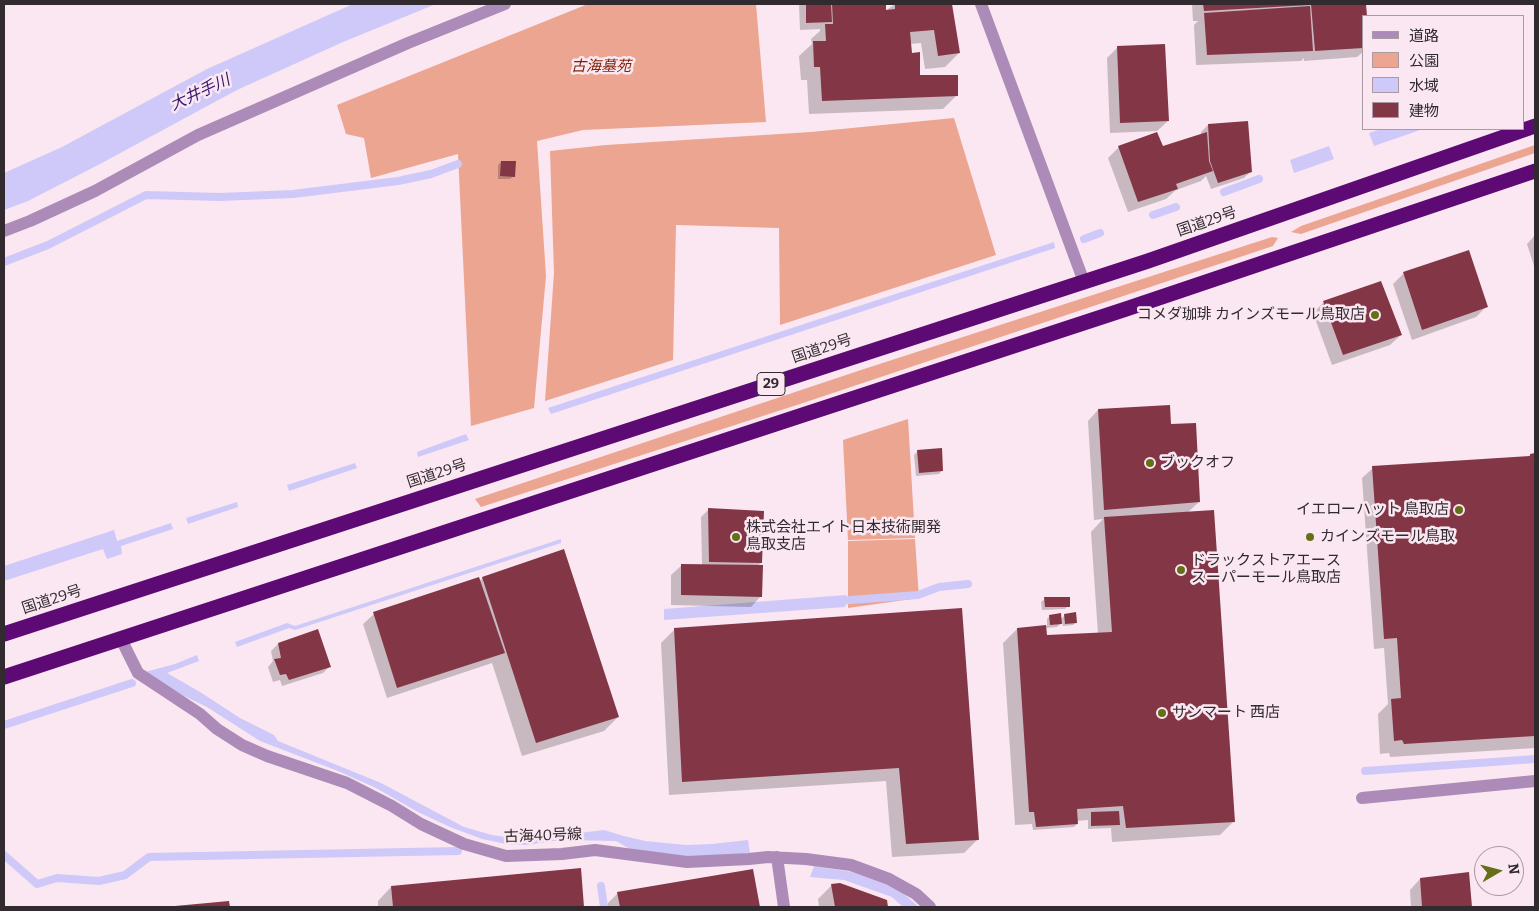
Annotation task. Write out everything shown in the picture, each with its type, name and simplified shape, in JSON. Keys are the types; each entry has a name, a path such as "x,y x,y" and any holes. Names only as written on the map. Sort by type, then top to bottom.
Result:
{"highway":[{"name":"国道29号","path":"4,634 1148,261 1524,130"},
{"path":"4,677 1135,306 1535,171"}],"street":[{"path":"4,231 95,191 198,135 408,43 505,4"},
{"path":"981,4 1084,282"},
{"name":"古海40号線","path":"121,639 138,673 200,714 217,729 234,740 268,756 348,783 421,824 464,844 506,856 562,854 595,850 687,862 777,857 851,865 888,879 916,894 930,907"},
{"path":"1362,798 1535,781"},
{"path":"777,857 784,907"}],"green space":[{"name":"古海墓苑","path":"588,4 756,4 766,122 583,130 537,141 546,276 534,408 471,426 458,154 371,178 364,138 346,134 337,105"},
{"path":"954,118 996,255 780,325 779,228 676,225 673,360 545,401 554,273 550,151 606,145 811,132"},
{"path":"1535,145 1535,153 1301,234 1291,232 1301,226"},
{"path":"1272,237 1278,238 1273,246 800,404 481,507 475,499 861,370"},
{"path":"908,419 915,538 848,540 843,440"},
{"path":"915,539 919,598 848,608 848,541"}],"water":[{"name":"大井手川","path":"353,4 436,4 343,42 237,90 100,164 28,201 4,210 4,173 62,147 207,69"},
{"path":"1378,130 1420,130 1374,146 1369,133"},
{"path":"1329,146 1334,159 1294,173 1290,160"},
{"path":"1054,242 1055,248 551,414 548,408"},
{"path":"466,434 469,440 418,457 417,452"},
{"path":"355,463 357,468 289,491 287,485"},
{"path":"237,502 238,507 188,524 186,518"},
{"path":"171,523 173,529 121,546 122,554 107,559 103,549 4,581 4,566 114,530 117,541"},
{"path":"561,539 561,543 295,630 289,628 237,647 235,642 287,623 295,626"},
{"path":"846,595 848,600 845,607 664,620 664,609"},
{"path":"197,655 199,661 167,673 240,718 274,735 278,741 381,783 464,827 492,835 513,838 538,838 604,830 645,841 686,845 748,840 750,853 691,857 635,852 616,841 561,840 526,845 506,844 482,839 418,812 376,788 338,771 260,741 207,707 182,695 145,672 175,664"},
{"path":"814,866 852,872 898,889 919,907 903,907 892,897 844,880 810,877"}],"building":[{"path":"806,4 831,4 832,22 806,23"},
{"path":"832,4 886,4 886,10 895,9 895,4 952,4 960,53 938,56 934,30 910,32 912,53 920,52 920,75 958,75 958,96 822,101 820,67 814,67 813,41 826,41 825,24 833,24"},
{"path":"1203,4 1310,4 1310,5 1204,11"},
{"path":"1311,4 1366,4 1367,15 1362,15 1362,48 1315,51"},
{"path":"1310,6 1313,51 1207,55 1204,13"},
{"path":"1165,44 1169,121 1120,123 1117,46"},
{"path":"1248,121 1252,172 1218,183 1210,161 1208,124"},
{"path":"1157,132 1163,146 1207,132 1209,161 1213,171 1176,184 1178,189 1138,202 1118,146"},
{"path":"501,161 516,161 515,177 500,176"},
{"path":"1469,250 1488,307 1422,330 1403,272"},
{"path":"1381,281 1402,335 1343,355 1323,301"},
{"name":"ブックオフ","path":"1170,405 1171,424 1196,423 1200,502 1104,510 1098,409"},
{"path":"942,448 943,471 919,473 917,450"},
{"path":"1535,453 1535,736 1404,744 1402,740 1394,741 1391,699 1401,698 1397,638 1384,639 1372,466 1530,456 1530,454"},
{"name":"株式会社エイト日本技術開発 鳥取支店","path":"708,508 764,511 762,563 709,562"},
{"path":"1214,510 1235,822 1126,828 1123,806 1077,809 1078,824 1036,827 1034,812 1029,812 1017,628 1046,625 1047,635 1112,632 1104,517"},
{"path":"564,549 619,717 536,743 482,577"},
{"name":"株式会社エイト日本技術開発 鳥取支店","path":"681,564 763,565 762,597 681,595"},
{"path":"479,577 505,653 397,688 373,612"},
{"path":"1044,597 1070,597 1070,607 1045,607"},
{"path":"962,608 979,840 906,844 899,768 682,782 674,628"},
{"path":"1076,612 1077,623 1065,624 1064,614"},
{"path":"1061,613 1062,624 1050,625 1049,615"},
{"path":"318,629 331,667 289,680 286,674 280,675 274,659 281,658 278,643"},
{"path":"1119,811 1120,825 1091,826 1091,812"},
{"path":"581,868 584,907 393,907 391,886"},
{"path":"753,869 760,907 620,907 617,892"},
{"path":"1469,872 1472,907 1422,907 1420,878"},
{"path":"840,883 887,900 888,907 835,907 831,884"},
{"path":"229,901 230,907 175,907 175,906"}],"waterway":[{"path":"4,262 48,245 146,195 220,197 293,194 398,181 431,174 458,164"},
{"path":"1224,192 1259,179"},
{"path":"1153,215 1176,207"},
{"path":"1084,239 1100,233"},
{"path":"837,601 918,595 939,587 968,584"},
{"path":"4,725 132,683"},
{"path":"1365,771 1535,759"},
{"path":"4,855 37,884 57,878 99,881 125,875 149,857 458,851"},
{"path":"601,886 604,907"}],"place":[{"name":"コメダ珈琲 カインズモール鳥取店","path":"1375,315"},
{"name":"ブックオフ","path":"1150,463"},
{"name":"イエローハット 鳥取店","path":"1459,510"},
{"name":"株式会社エイト日本技術開発 鳥取支店","path":"736,537"},
{"name":"カインズモール鳥取","path":"1310,537"},
{"name":"ドラックストアエース スーパーモール鳥取店","path":"1181,570"},
{"name":"サンマート 西店","path":"1162,713"}]}
